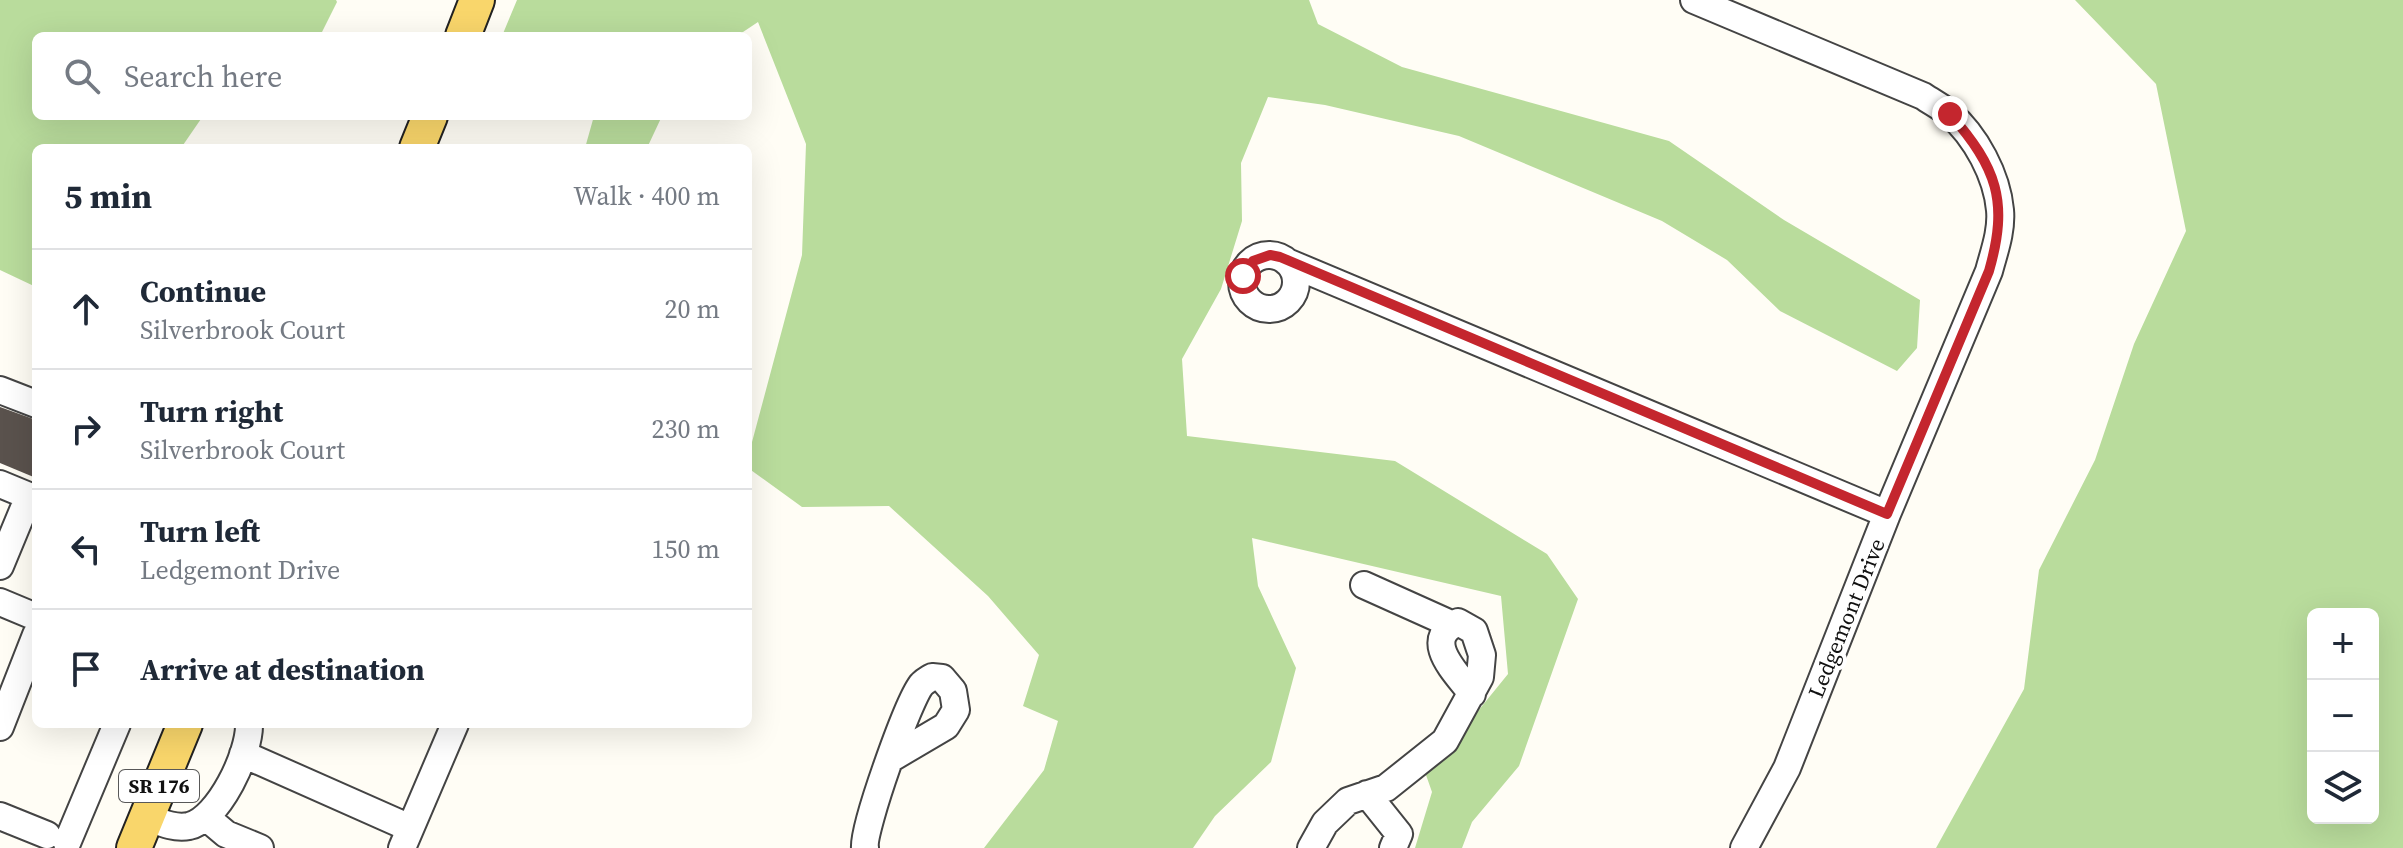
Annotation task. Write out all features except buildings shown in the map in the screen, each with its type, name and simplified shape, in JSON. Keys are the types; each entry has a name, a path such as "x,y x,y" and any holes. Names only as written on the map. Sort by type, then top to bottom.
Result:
{"main road":[{"path":"465,32 477,0"},
{"path":"419,144 428,120"},
{"name":"SR 176","path":"140,833 183,728"}],"street":[{"name":"Ledgemont Drive","path":"1694,0 1923,96 1950,114 1971,138 1990,171 2000,211 1998,238 1989,271 1887,514 1787,768 1744,848"},
{"path":"1287,262 1887,514"},
{"path":"0,390 32,402"},
{"path":"0,484 32,497 0,566"},
{"path":"1311,848 1325,823 1348,801 1386,788 1445,741 1480,677 1482,655 1474,631 1458,622 1453,625 1364,585"},
{"path":"0,602 32,615"},
{"path":"0,727 32,645"},
{"path":"0,816 59,843 115,728"},
{"path":"140,833 170,826 188,826 207,818 232,779 249,737 249,728"},
{"path":"243,754 406,838 447,728"},
{"path":"865,848 863,840 890,759"},
{"path":"1367,794 1399,834 1393,848"},
{"path":"207,818 226,834 260,848"}],"green space":[{"path":"0,0 336,0 322,32 32,32 32,120 200,120 184,144 32,144 32,285 0,270"},
{"path":"517,0 1309,0 1318,24 1402,67 1669,141 1784,220 1920,300 1917,348 1897,371 1780,311 1727,260 1662,221 1459,136 1325,105 1268,97 1241,163 1242,221 1221,289 1182,359 1187,436 1395,461 1547,554 1578,599 1519,766 1472,822 1462,848 1415,848 1432,792 1426,775 1508,674 1501,596 1252,538 1258,586 1296,668 1271,762 1215,816 1193,848 984,848 1044,770 1058,721 1023,706 1039,655 988,596 889,506 802,507 752,471 752,442 802,255 806,144 758,22 743,32 504,32"},
{"path":"2075,0 2403,0 2403,848 1936,848 2024,689 2039,570 2095,460 2134,344 2186,231 2156,84"},
{"path":"593,120 660,120 649,144 586,144"}],"route":[{"path":"1243,276 1253,261 1270,255 1280,257 1887,514 1989,271 1998,238 2000,211 1990,171 1971,138 1950,114"}]}
